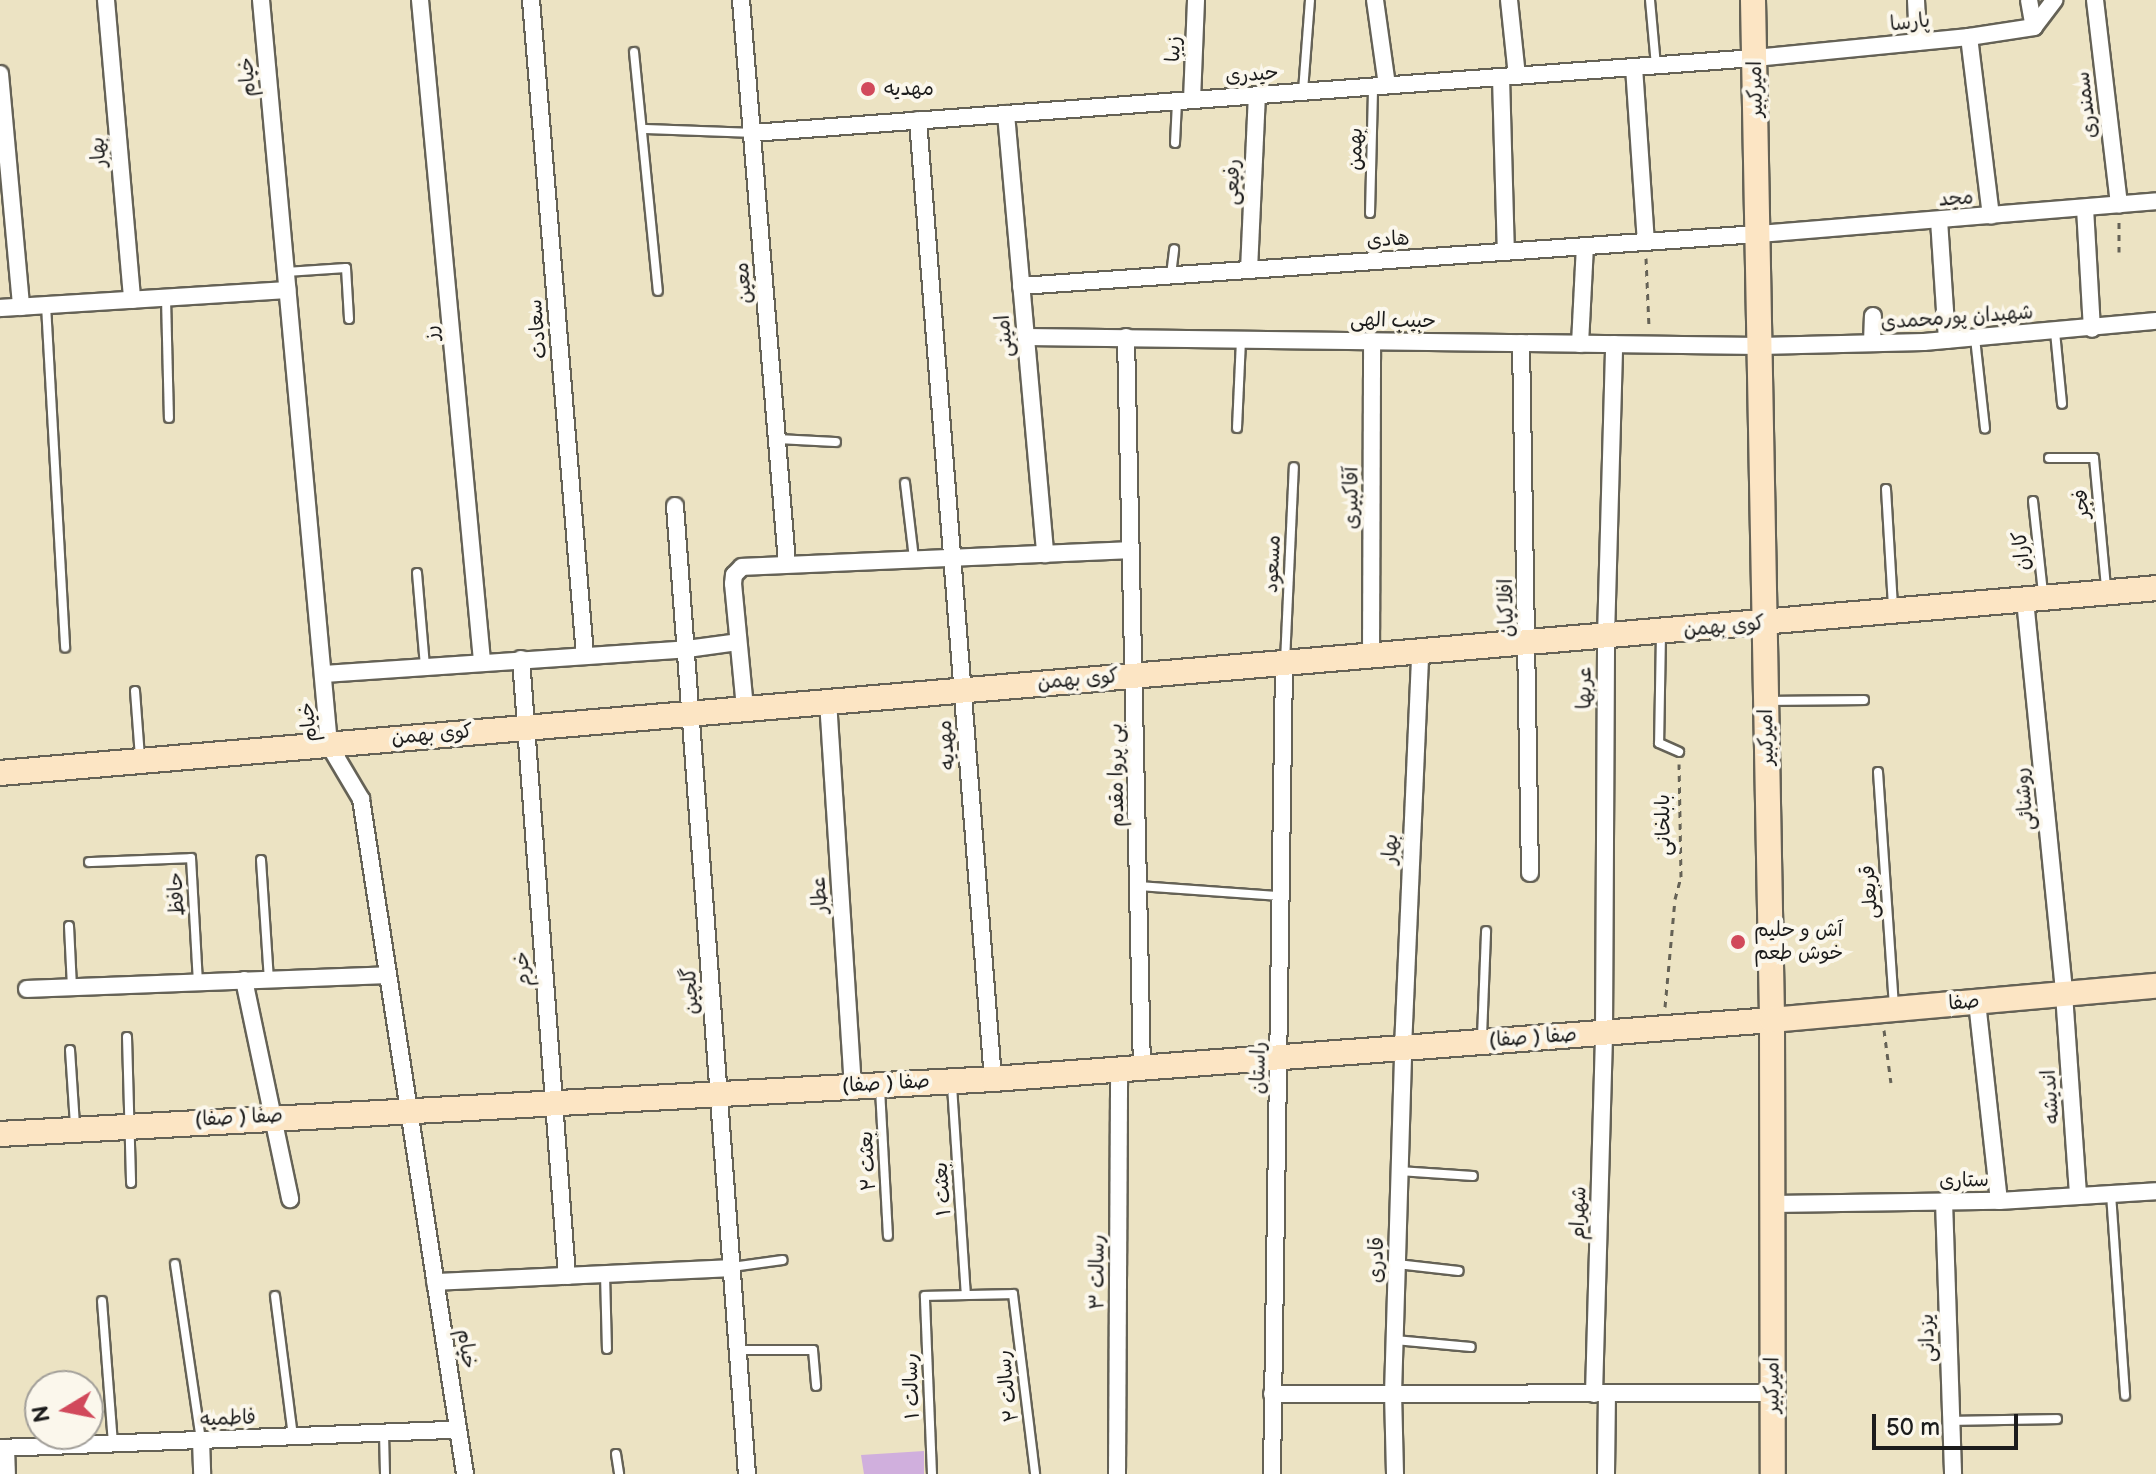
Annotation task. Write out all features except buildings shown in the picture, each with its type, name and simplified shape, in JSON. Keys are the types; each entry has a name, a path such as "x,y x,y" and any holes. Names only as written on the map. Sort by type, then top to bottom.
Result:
{"street":[{"name":"بهار","path":"106,0 132,300"},
{"name":"خیام","path":"261,0 329,745 361,799 406,1110 465,1474"},
{"name":"رز","path":"420,0 482,661"},
{"name":"سعادت","path":"531,0 585,655"},
{"name":"معین","path":"741,0 787,563"},
{"name":"زیبا","path":"1184,100 1196,0"},
{"path":"1375,0 1380,86"},
{"path":"1506,252 1509,0"},
{"name":"امیرکبیر","path":"1753,0 1772,1020 1773,1474"},
{"path":"1916,0 1918,42"},
{"path":"2029,0 2034,27"},
{"path":"2034,27 2054,0"},
{"name":"سمندری","path":"2095,0 2119,205"},
{"name":"پارسا","path":"1755,58 1969,37 2034,27"},
{"path":"1969,37 1991,216"},
{"name":"حیدری","path":"752,133 1755,58"},
{"path":"1634,67 1646,242"},
{"path":"0,74 21,307"},
{"name":"رفیعی","path":"1249,270 1257,95"},
{"name":"امینی","path":"1006,114 1045,554"},
{"name":"مهدیه","path":"918,120 993,1079"},
{"name":"مجد","path":"1758,234 2156,201"},
{"path":"2085,208 2092,329"},
{"path":"1939,220 1947,340"},
{"name":"هادی","path":"1021,286 1758,234"},
{"path":"1580,344 1585,246"},
{"path":"0,308 287,290"},
{"path":"1872,343 1873,316"},
{"name":"شهیدان پورمحمدی","path":"1760,346 1947,340 2156,321"},
{"name":"حبیب الهی","path":"1026,337 1760,346"},
{"name":"بی پروا مقدم","path":"1126,337 1139,886 1131,1069"},
{"name":"آقاکبیری","path":"1371,656 1372,341"},
{"name":"افلاکیان","path":"1521,343 1530,873"},
{"name":"عربها","path":"1604,1033 1606,637 1614,344"},
{"name":"گلچین","path":"675,506 747,1474"},
{"path":"745,708 734,575 753,564 1131,550"},
{"name":"کوی بهمن","path":"0,773 962,689 1765,624 2156,588"},
{"name":"روشنائی","path":"2034,599 2064,994"},
{"path":"324,674 687,649 738,642"},
{"name":"بهار","path":"1403,1048 1420,652"},
{"name":"خرم","path":"521,659 567,1276"},
{"name":"راستان","path":"1272,1474 1284,663"},
{"name":"عطار","path":"828,701 853,1086"},
{"path":"27,989 387,975"},
{"path":"244,980 290,1199"},
{"name":"صفا","path":"1772,1020 2156,986"},
{"name":"اندیشه","path":"2064,994 2078,1196"},
{"path":"1977,1002 1999,1201"},
{"name":"صفا ( صفا)","path":"0,1134 273,1116 993,1079 1772,1020"},
{"name":"شهرام","path":"1604,1033 1600,1394 1606,1474"},
{"name":"قادری","path":"1395,1474 1394,1340 1403,1048"},
{"name":"رسالت ۳","path":"1117,1474 1131,1069"},
{"name":"ستاری","path":"1772,1204 1999,1201 2156,1191"},
{"name":"یزدانی","path":"1944,1201 1953,1474"},
{"path":"435,1282 731,1268"},
{"path":"1272,1394 1773,1393"},
{"name":"فاطمیه","path":"3,1448 458,1430"},
{"path":"201,1440 202,1474"},
{"path":"3,1448 7,1474"}],"lane":[{"path":"1303,92 1310,0"},
{"path":"1650,0 1656,66"},
{"path":"634,52 658,291"},
{"name":"بهمن","path":"1370,213 1380,86"},
{"path":"1175,143 1184,100"},
{"path":"643,129 752,133"},
{"path":"1171,276 1174,249"},
{"path":"285,272 346,268 349,319"},
{"path":"166,298 169,418"},
{"path":"46,305 65,647"},
{"path":"2055,332 2062,404"},
{"path":"1975,338 1985,428"},
{"path":"1237,428 1241,339"},
{"path":"777,439 836,442"},
{"name":"فجر","path":"2049,458 2094,458 2106,593"},
{"name":"مسعود","path":"1284,663 1294,467"},
{"path":"905,483 914,560"},
{"path":"1886,489 1893,612"},
{"name":"کاران","path":"2033,501 2034,599"},
{"path":"417,573 425,666"},
{"path":"1661,632 1659,743 1679,752"},
{"path":"135,691 141,761"},
{"path":"1766,701 1864,700"},
{"name":"قربعلی","path":"1878,772 1888,1010"},
{"name":"حافظ","path":"89,862 191,858 198,982"},
{"path":"261,860 269,979"},
{"path":"1139,886 1281,896"},
{"path":"69,926 72,987"},
{"path":"1482,1042 1486,931"},
{"path":"127,1037 131,1183"},
{"path":"70,1050 75,1128"},
{"name":"بعثت ۱","path":"952,1081 966,1295"},
{"name":"بعثت ۲","path":"880,1085 888,1236"},
{"path":"1399,1171 1473,1176"},
{"path":"2111,1194 2125,1396"},
{"path":"731,1268 783,1260"},
{"path":"175,1264 201,1440"},
{"path":"1397,1264 1459,1271"},
{"path":"605,1274 607,1349"},
{"name":"رسالت ۲","path":"966,1295 1013,1294 1035,1474"},
{"name":"رسالت ۱","path":"932,1474 925,1296 966,1295"},
{"path":"275,1296 293,1436"},
{"path":"102,1301 113,1444"},
{"path":"1394,1340 1471,1347"},
{"path":"738,1350 813,1350 816,1386"},
{"path":"1951,1421 2057,1419"},
{"path":"384,1433 385,1474"},
{"path":"616,1454 619,1474"}],"path":[{"path":"2119,205 2119,252"},
{"path":"1646,242 1650,345"},
{"name":"بابلخانی","path":"1664,1028 1675,899 1681,877 1679,752"},
{"path":"1888,1010 1891,1083"}],"place":[{"name":"مهدیه","path":"868,89"},
{"name":"آش و حلیم خوش طعم","path":"1738,942"}]}
